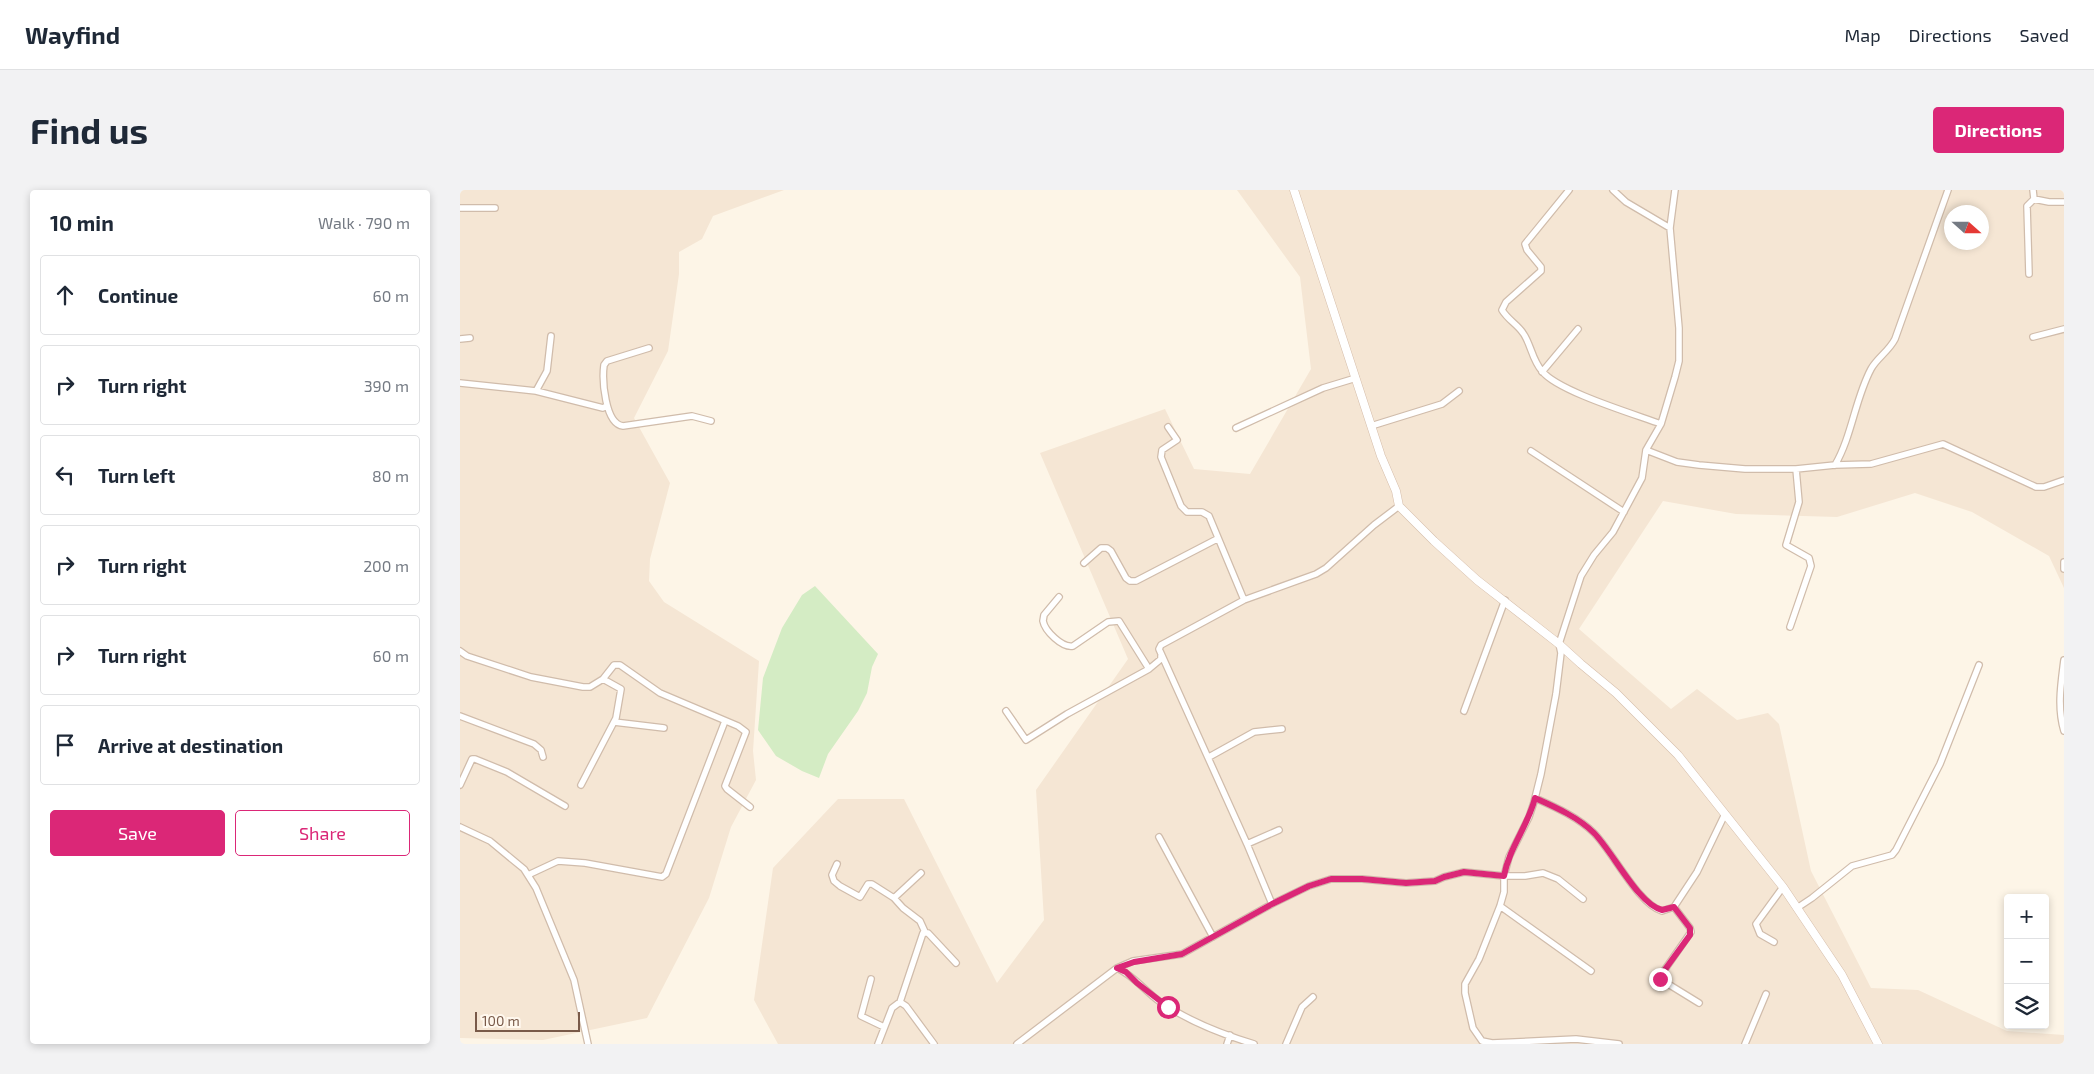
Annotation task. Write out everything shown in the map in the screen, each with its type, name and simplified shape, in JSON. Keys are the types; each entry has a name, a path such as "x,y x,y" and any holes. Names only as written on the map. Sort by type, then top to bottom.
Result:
{"street":[{"path":"1294,190 1371,426 1396,491 1399,506 1454,560 1560,644 1622,698 1678,755 1783,887 1842,975 1878,1044"},
{"path":"1569,190 1525,244 1527,250 1541,267 1541,271 1506,302 1502,308 1504,314 1524,334 1542,372 1556,383 1661,424"},
{"path":"1613,190 1626,202 1670,228"},
{"path":"1482,1041 1473,1028 1464,987 1479,959 1500,906 1509,856 1529,817 1535,798 1559,677 1560,644 1581,576 1613,532 1642,478 1646,450 1661,424 1675,377 1680,345 1678,301 1670,228 1675,190"},
{"path":"1835,465 1843,451 1848,431 1871,368 1895,339 1948,190"},
{"path":"2029,274 2027,206 2034,199 2034,190"},
{"path":"2034,199 2064,202"},
{"path":"460,208 494,208"},
{"path":"1542,372 1578,329"},
{"path":"2033,337 2064,329"},
{"path":"536,391 547,371 551,336"},
{"path":"460,339 470,338"},
{"path":"649,348 607,361 604,365 606,406 616,423 620,426 692,416 710,421"},
{"path":"1236,428 1323,388 1356,378"},
{"path":"460,384 536,391 603,408 606,406"},
{"path":"1371,426 1442,404 1459,391"},
{"path":"1168,427 1176,441 1162,450 1161,455 1181,506 1187,512 1207,513 1244,600"},
{"path":"1646,450 1677,462 1692,464 1796,469 1871,464 1943,444 1949,445 2036,487 2044,487 2064,480"},
{"path":"1531,451 1624,512"},
{"path":"1790,627 1811,566 1809,558 1786,546 1799,502 1796,469"},
{"path":"1272,904 1209,757 1158,652 1161,645 1244,600 1316,574 1326,568 1374,525 1399,506"},
{"path":"1084,563 1102,548 1106,548 1111,551 1126,578 1130,581 1136,581 1217,539"},
{"path":"2064,562 2064,569"},
{"path":"1059,597 1044,615 1043,621 1045,627 1063,644 1072,646 1108,622 1119,622 1149,669"},
{"path":"1464,711 1505,600"},
{"path":"460,651 468,656 542,680 583,687 590,687 602,679 614,665 620,665 660,693 738,726 746,732 725,786 726,789 750,807"},
{"path":"1006,711 1026,740 1067,714 1149,669 1161,659 1161,656"},
{"path":"2064,660 2060,688 2060,715 2064,731"},
{"path":"1797,908 1812,898 1846,869 1892,855 1896,850 1940,764 1979,665"},
{"path":"580,785 614,722 618,708 621,688 602,679"},
{"path":"460,716 534,744 541,750 543,757"},
{"path":"528,875 558,861 585,863 662,876 666,874 725,721"},
{"path":"614,722 664,728"},
{"path":"1209,757 1254,732 1282,729"},
{"path":"460,784 472,759 474,759 508,772 565,806"},
{"path":"1535,798 1556,808 1589,829 1652,906 1662,910 1674,907 1697,872 1725,814"},
{"path":"460,827 490,841 524,869 536,888 571,971 579,998 588,1044"},
{"path":"1247,844 1279,830"},
{"path":"1159,837 1213,937"},
{"path":"837,864 832,877 837,885 861,897 870,884 894,898 903,908 920,921 925,932 956,962"},
{"path":"1017,1044 1022,1038 1117,968 1134,962 1182,954 1272,904 1309,886 1331,879 1362,879 1406,883 1435,881 1464,872 1504,876 1525,876 1543,873 1550,875 1583,898"},
{"path":"894,898 921,873"},
{"path":"1774,942 1760,934 1756,924 1783,887"},
{"path":"1500,906 1591,971"},
{"path":"1674,907 1691,932 1660,979 1698,1003"},
{"path":"878,1044 894,1005 900,1002 922,934 925,932"},
{"path":"1117,968 1126,972 1168,1007 1190,1019 1254,1044"},
{"path":"871,979 861,1016 884,1027"},
{"path":"1745,1044 1766,994"},
{"path":"1286,1044 1302,1007 1313,997"},
{"path":"900,1002 906,1006 934,1044"},
{"path":"1227,1044 1230,1035"},
{"path":"1022,1038 1029,1044"},
{"path":"1475,1044 1482,1041 1492,1043 1576,1039 1619,1044"}],"shaded area":[{"path":"460,190 784,190 713,216 702,239 679,252 679,274 668,351 634,418 670,483 650,559 649,581 664,602 759,661 753,751 756,780 731,827 709,898 647,1018 543,1040 460,1038"},
{"path":"1237,190 2064,190 2064,588 2049,556 1972,512 1915,493 1837,517 1736,514 1663,501 1579,629 1671,709 1697,689 1737,720 1768,713 1779,724 1811,871 1871,988 1918,990 2007,1031 2064,1035 2064,1044 778,1044 754,1000 773,868 838,799 904,799 997,983 1044,920 1036,790 1128,659 1040,453 1165,409 1194,469 1250,474 1311,369 1300,277"}],"green space":[{"path":"815,586 878,654 872,667 867,693 858,711 828,754 819,778 802,771 776,756 758,730 763,678 782,628 802,595"}],"route":[{"path":"1168,1007 1126,972 1117,968 1124,964 1182,954 1272,904 1309,886 1331,879 1362,879 1406,883 1435,881 1464,872 1504,876 1509,856 1529,817 1535,798 1556,808 1589,829 1599,839 1647,902 1657,909 1666,911 1674,907 1690,928 1690,935 1660,979"}]}
